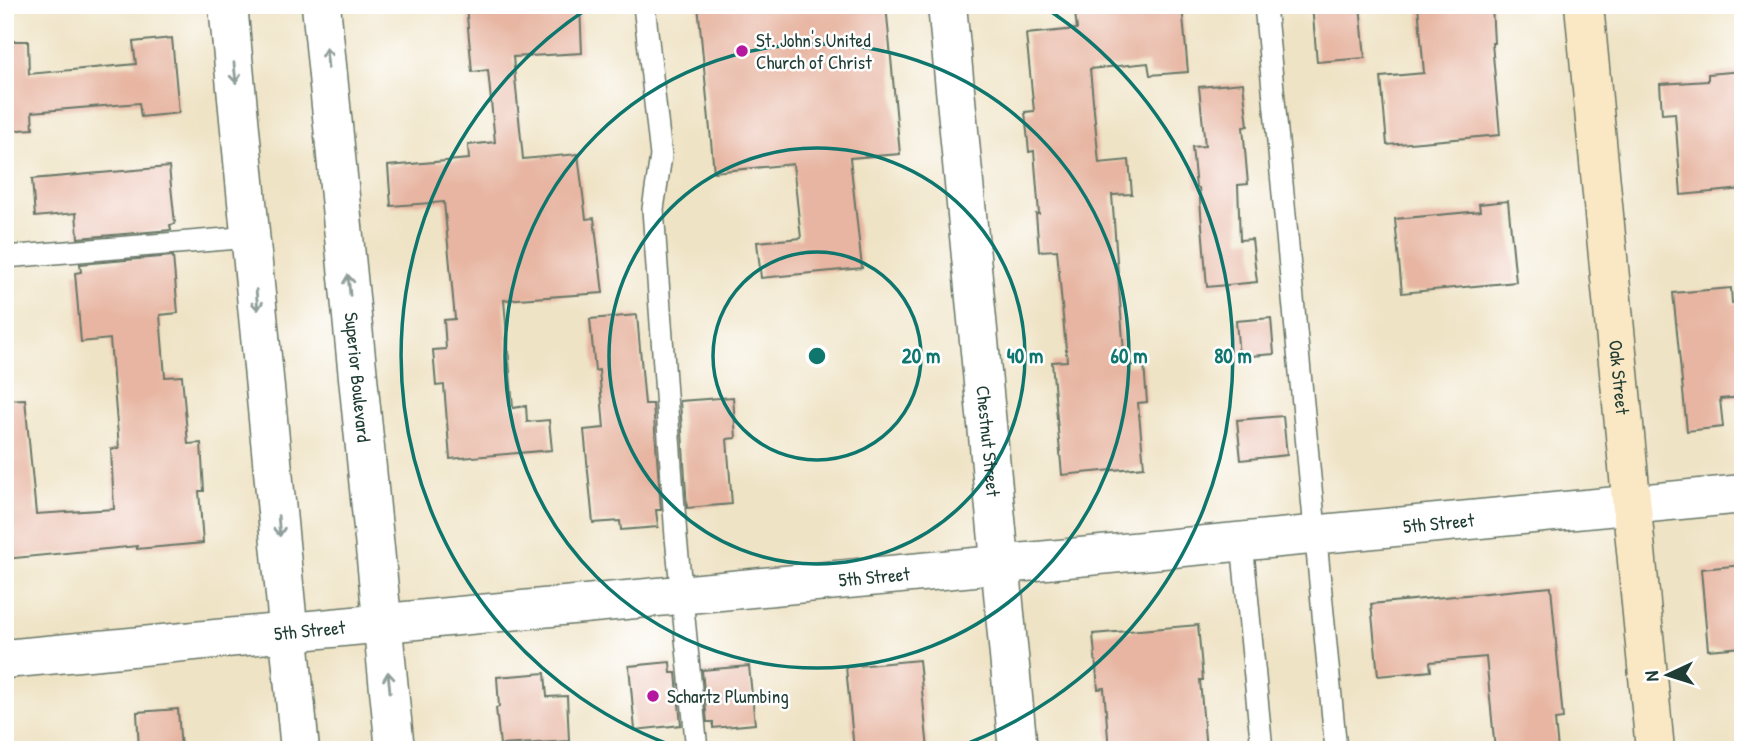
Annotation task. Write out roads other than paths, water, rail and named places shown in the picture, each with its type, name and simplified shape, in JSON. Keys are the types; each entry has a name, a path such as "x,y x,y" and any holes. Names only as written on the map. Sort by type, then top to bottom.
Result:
{"street":[{"path":"228,5 300,750"},
{"name":"Superior Boulevard","path":"321,5 395,750"},
{"name":"Chestnut Street","path":"947,5 1018,750"},
{"name":"Oak Street","path":"1584,5 1655,750"},
{"name":"5th Street","path":"5,659 941,568 1000,565 1743,494"}],"lane":[{"path":"644,5 661,156 653,209 681,594 697,750"},
{"path":"1265,5 1336,750"},
{"path":"5,257 251,237"},
{"path":"1242,542 1262,750"}],"place":[{"name":"St. John's United Church of Christ","path":"742,51"},
{"name":"Schartz Plumbing","path":"653,696"}]}
